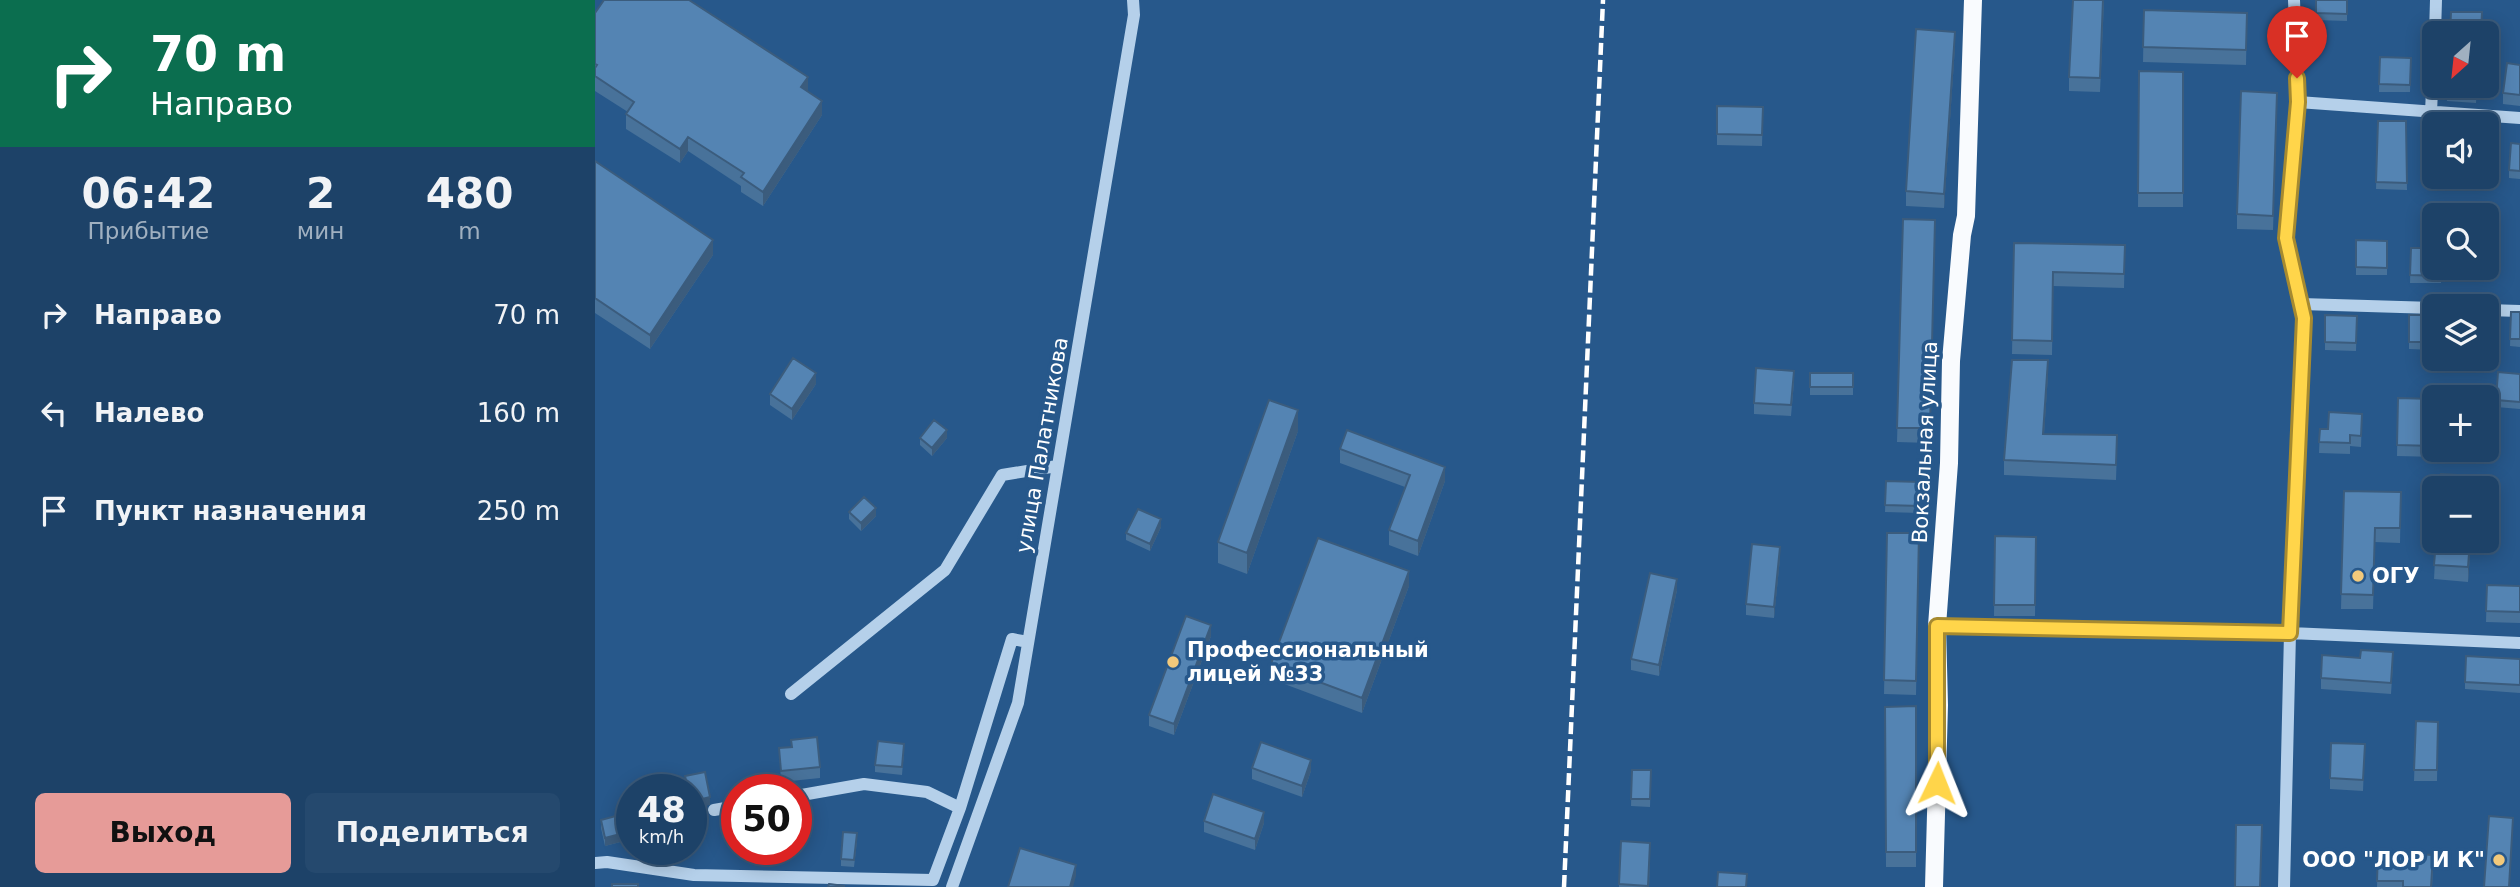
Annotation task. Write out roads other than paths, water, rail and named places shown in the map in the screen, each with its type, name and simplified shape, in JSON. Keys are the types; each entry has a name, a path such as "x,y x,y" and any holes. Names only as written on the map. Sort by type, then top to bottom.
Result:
{"main road":[{"name":"Вокзальная улица","path":"1934,887 1937,626 1949,463 1951,361 1966,216 1973,0"}],"street":[{"name":"улица Палатникова","path":"951,887 1018,703 1099,233 1134,15 1133,0"},
{"path":"2284,887 2290,633 2304,318 2286,238 2298,102 2294,0"},
{"path":"2435,21 2436,0"},
{"path":"2298,102 2422,112"},
{"path":"2499,117 2520,118"},
{"path":"2301,304 2422,308"},
{"path":"2499,310 2520,311"},
{"path":"791,694 945,569 1002,475 1057,466"},
{"path":"1937,626 2290,633 2520,643"},
{"path":"595,863 607,862 694,875 933,880 960,808 1012,639 1028,642"},
{"path":"812,793 864,784 927,792 960,808"},
{"path":"714,810 721,809"}],"railway":[{"path":"1564,887 1603,0"}],"place":[{"name":"ОГУ","path":"2358,576"},
{"name":"Профессиональный лицей №33","path":"1173,662"},
{"name":"ООО \"ЛОР И К\"","path":"2499,860"}]}
